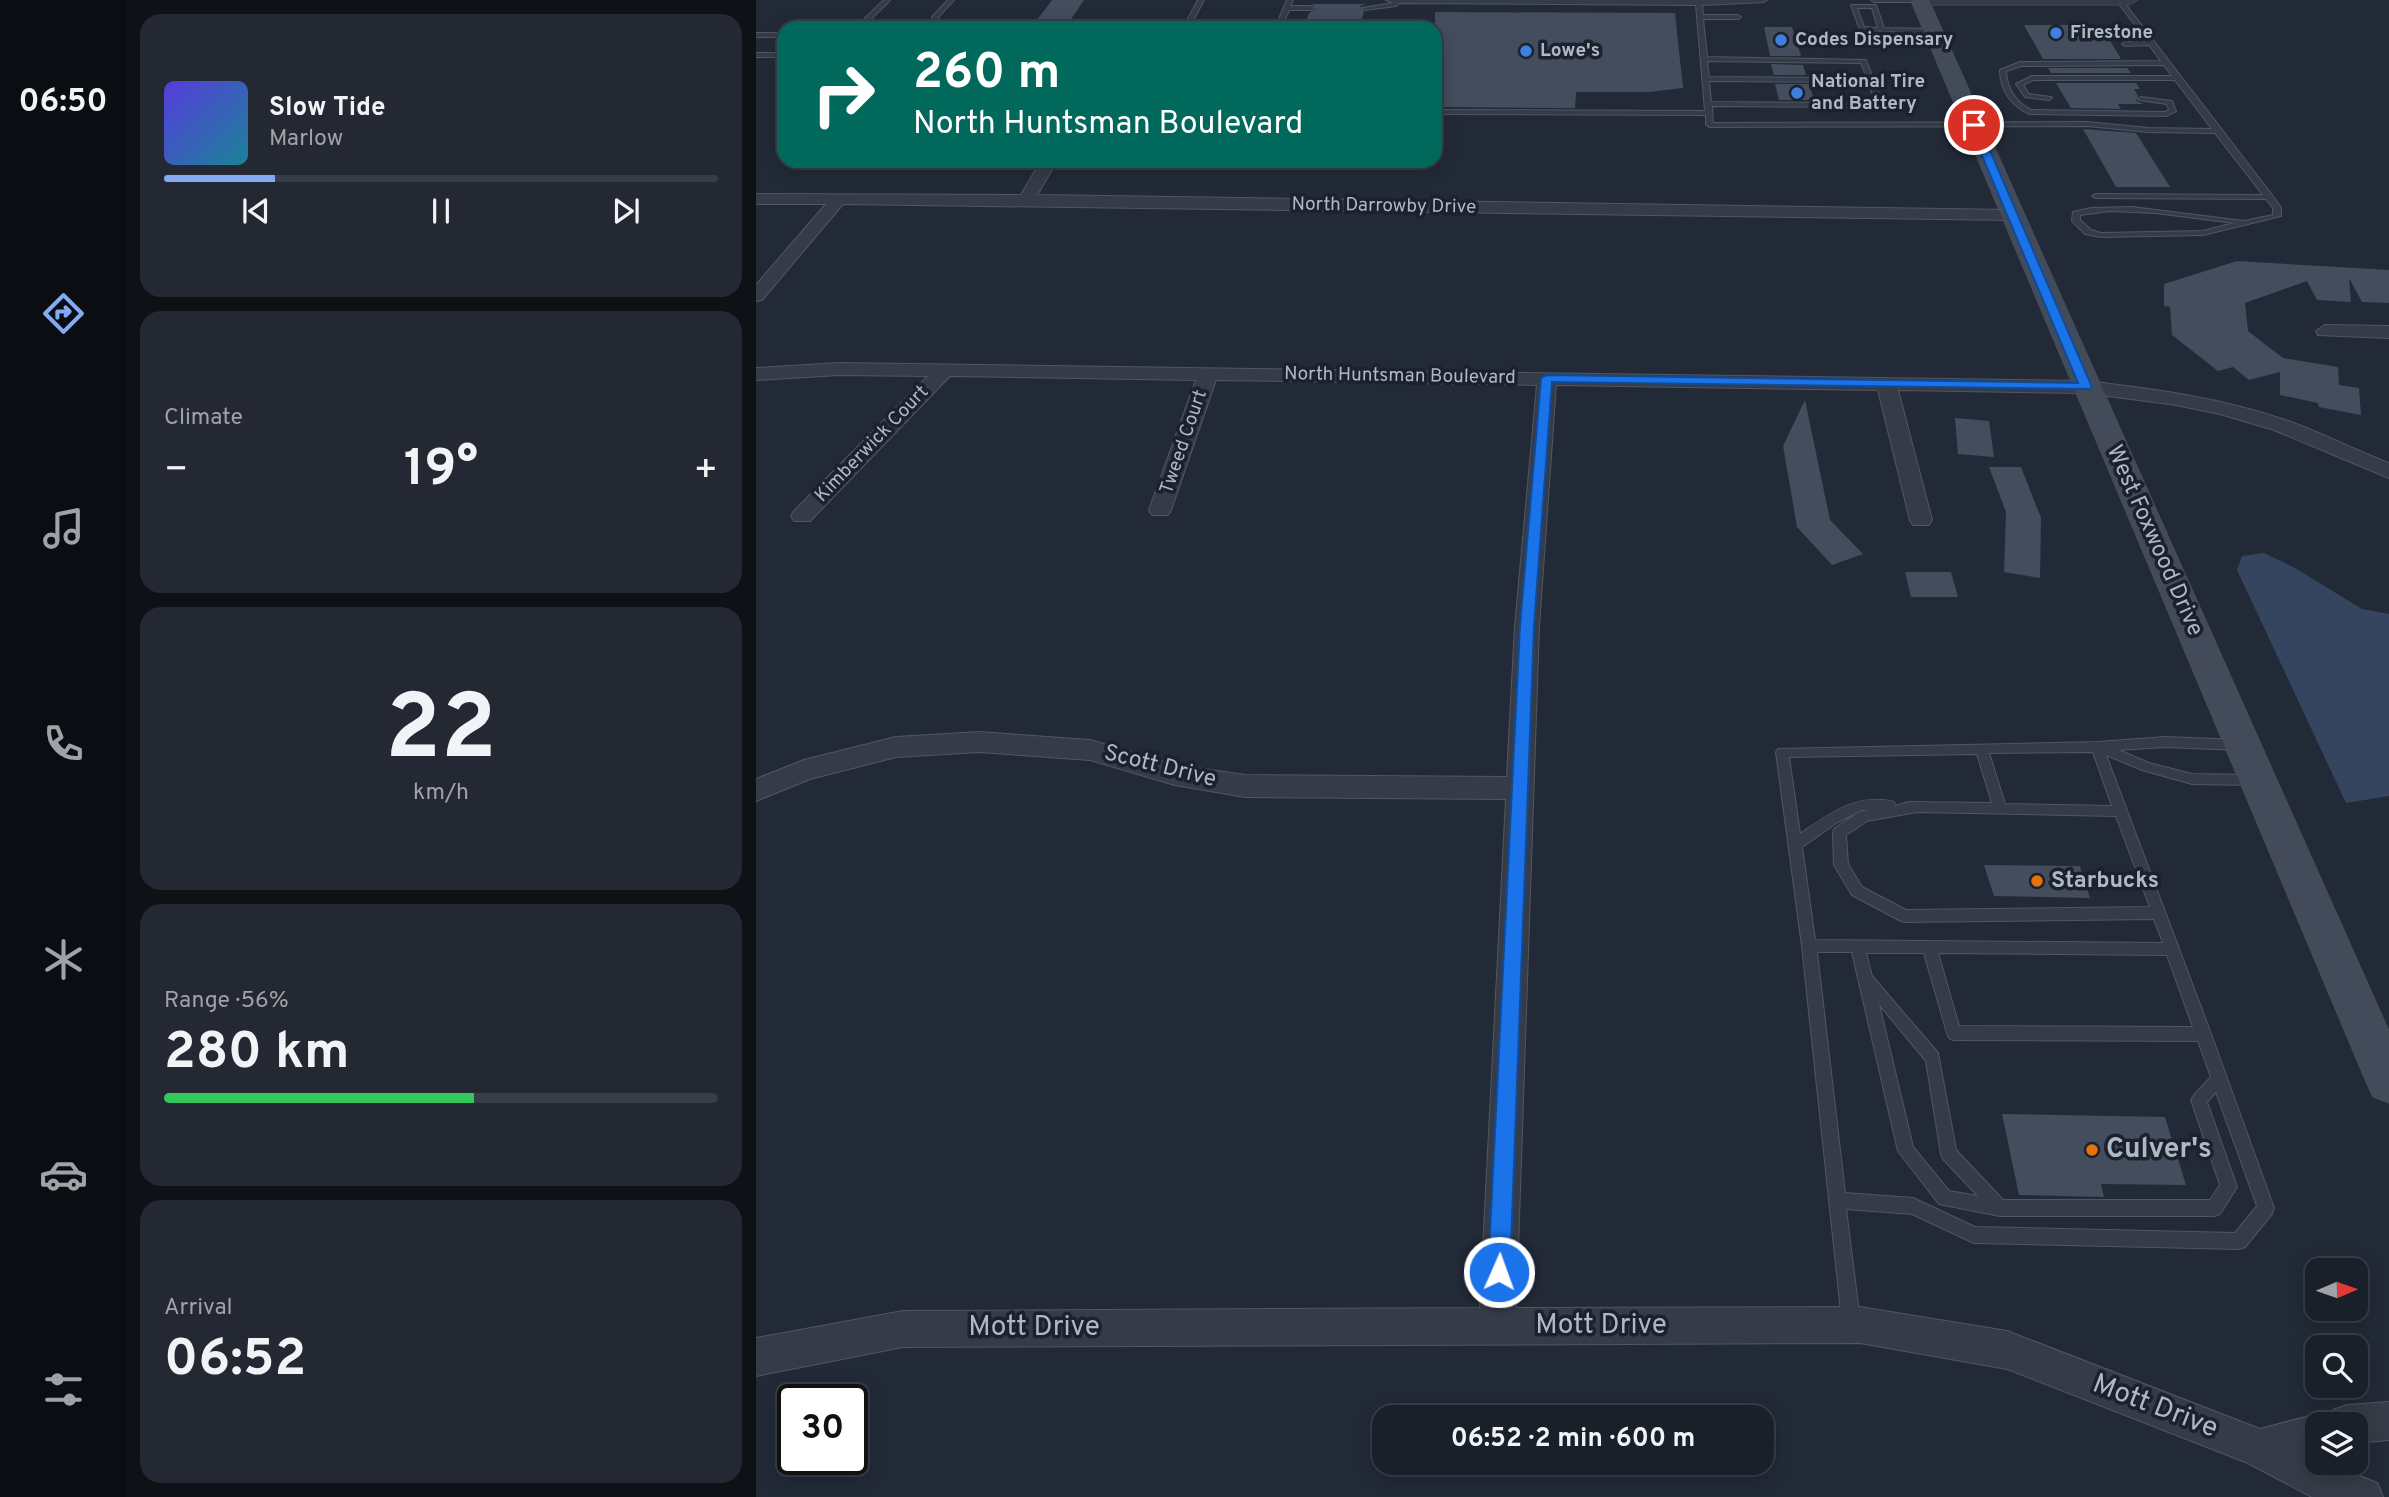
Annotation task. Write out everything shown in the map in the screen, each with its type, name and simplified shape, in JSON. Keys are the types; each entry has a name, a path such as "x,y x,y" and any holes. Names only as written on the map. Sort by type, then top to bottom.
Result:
{"main road":[{"name":"West Foxwood Drive","path":"1921,0 2086,387 2389,1082"}],"street":[{"path":"1921,0 2123,0"},
{"path":"1026,200 1045,168"},
{"name":"North Darrowby Drive","path":"756,199 1026,200 2012,215"},
{"path":"756,296 839,199"},
{"path":"2325,331 2389,332"},
{"name":"North Huntsman Boulevard","path":"756,374 839,369 2086,387 2231,409 2302,433 2389,471"},
{"name":"Kimberwick Court","path":"802,516 943,372"},
{"name":"Tweed Court","path":"1160,510 1208,373"},
{"path":"1497,1326 1527,626 1547,378"},
{"path":"1887,385 1921,520"},
{"name":"Scott Drive","path":"756,789 804,770 896,747 979,742 1090,750 1175,775 1245,786 1519,788"},
{"name":"Mott Drive","path":"756,1357 903,1329 1852,1325 2007,1350 2260,1448 2333,1487 2364,1497"},
{"path":"2368,1422 2389,1421"},
{"path":"2260,1448 2305,1436"}],"lane":[{"path":"865,21 887,0"},
{"path":"937,21 935,16 951,0"},
{"path":"1190,21 1201,0"},
{"path":"1281,21 1290,0"},
{"path":"1389,0 1407,3"},
{"path":"1365,8 1407,3 1764,0"},
{"path":"1874,0 1921,0"},
{"path":"2123,0 2166,63 2277,208 2277,216 2241,222 2203,233 2101,235 2078,226 2076,214 2095,209 2241,222"},
{"path":"1699,2 1710,125 2097,124 2148,130 2217,131"},
{"path":"1882,30 1874,6 1853,6 1862,29 1882,30 1934,31"},
{"path":"1286,8 1311,8"},
{"path":"1700,17 1738,17"},
{"path":"756,35 777,35"},
{"path":"2125,44 2152,43"},
{"path":"756,55 777,55"},
{"path":"1704,59 1864,61 1880,105 1709,104"},
{"path":"2141,99 2170,102 2173,111 2166,114 2030,112 2016,104 2004,82 2003,69 2020,64 2166,63"},
{"path":"2049,98 2027,96 2019,84 2032,78 2178,78"},
{"path":"1706,79 1871,80"},
{"path":"1442,112 1709,113"},
{"path":"2096,196 2269,197"},
{"path":"1852,1325 1809,946 1782,752 2097,747 2165,742 2243,745"},
{"path":"2097,747 2146,767 2192,779 2258,780"},
{"path":"1837,1200 1913,1206 1974,1234 2239,1241 2266,1208 2097,747"},
{"path":"1982,748 2000,809"},
{"path":"1795,845 1833,818 1861,805 2121,811"},
{"path":"1914,808 1864,816 1839,833 1841,865 1857,891 1904,916 2159,913"},
{"path":"1809,946 2172,949"},
{"path":"1858,947 1906,1151 1945,1198 2000,1208 2214,1208 2229,1188 2199,1100 2220,1078"},
{"path":"1928,947 1954,1033 2204,1034"},
{"path":"1866,978 1933,1058 1949,1154 2000,1208"}],"water":[{"path":"2264,553 2295,568 2362,609 2389,614 2389,796 2346,803 2237,570 2242,556"}],"building":[{"path":"1052,0 1084,0 1070,21 1036,21"},
{"path":"1312,4 1366,4 1360,6 1364,12 1361,21 1306,21 1309,13 1316,9"},
{"name":"Lowe's","path":"1435,12 1675,13 1683,88 1649,92 1576,92 1575,108 1442,107 1442,21 1435,21"},
{"path":"2024,25 2101,25 2121,59 2043,59"},
{"name":"Codes Dispensary","path":"1764,27 1792,27 1801,56 1770,56"},
{"path":"1771,64 1803,65 1806,75 1774,75"},
{"path":"2048,68 2127,68 2131,73 2051,73"},
{"path":"2056,83 2136,83 2140,89 2134,89 2138,96 2136,101 2144,104 2118,104 2121,109 2071,108"},
{"path":"1775,84 1809,84 1814,100 1779,100"},
{"path":"2083,129 2136,133 2170,187 2116,187"},
{"path":"2237,261 2389,270 2389,303 2362,302 2349,278 2351,302 2317,300 2307,281 2245,303 2248,331 2283,358 2338,367 2339,385 2359,388 2361,415 2319,407 2318,403 2280,395 2280,372 2249,380 2233,367 2218,371 2172,335 2170,307 2164,306 2164,284"},
{"path":"1805,400 1830,520 1863,554 1832,565 1797,527 1783,446"},
{"path":"1955,418 1989,421 1994,457 1958,454"},
{"path":"1989,467 2021,467 2041,518 2040,578 2004,572 2006,512"},
{"path":"1905,572 1951,572 1958,597 1911,597"},
{"name":"Starbucks","path":"1984,865 2080,866 2090,898 1994,896"},
{"name":"Culver's","path":"2002,1114 2165,1117 2186,1185 2101,1184 2104,1197 2019,1195"}],"place":[{"name":"Firestone","path":"2056,33"},
{"name":"Codes Dispensary","path":"1781,40"},
{"name":"Lowe's","path":"1526,51"},
{"name":"National Tire and Battery","path":"1797,93"},
{"name":"Starbucks","path":"2037,881"},
{"name":"Culver's","path":"2092,1150"}],"route":[{"path":"1499,1272 1527,626 1547,378 2086,387 1974,125"}]}
